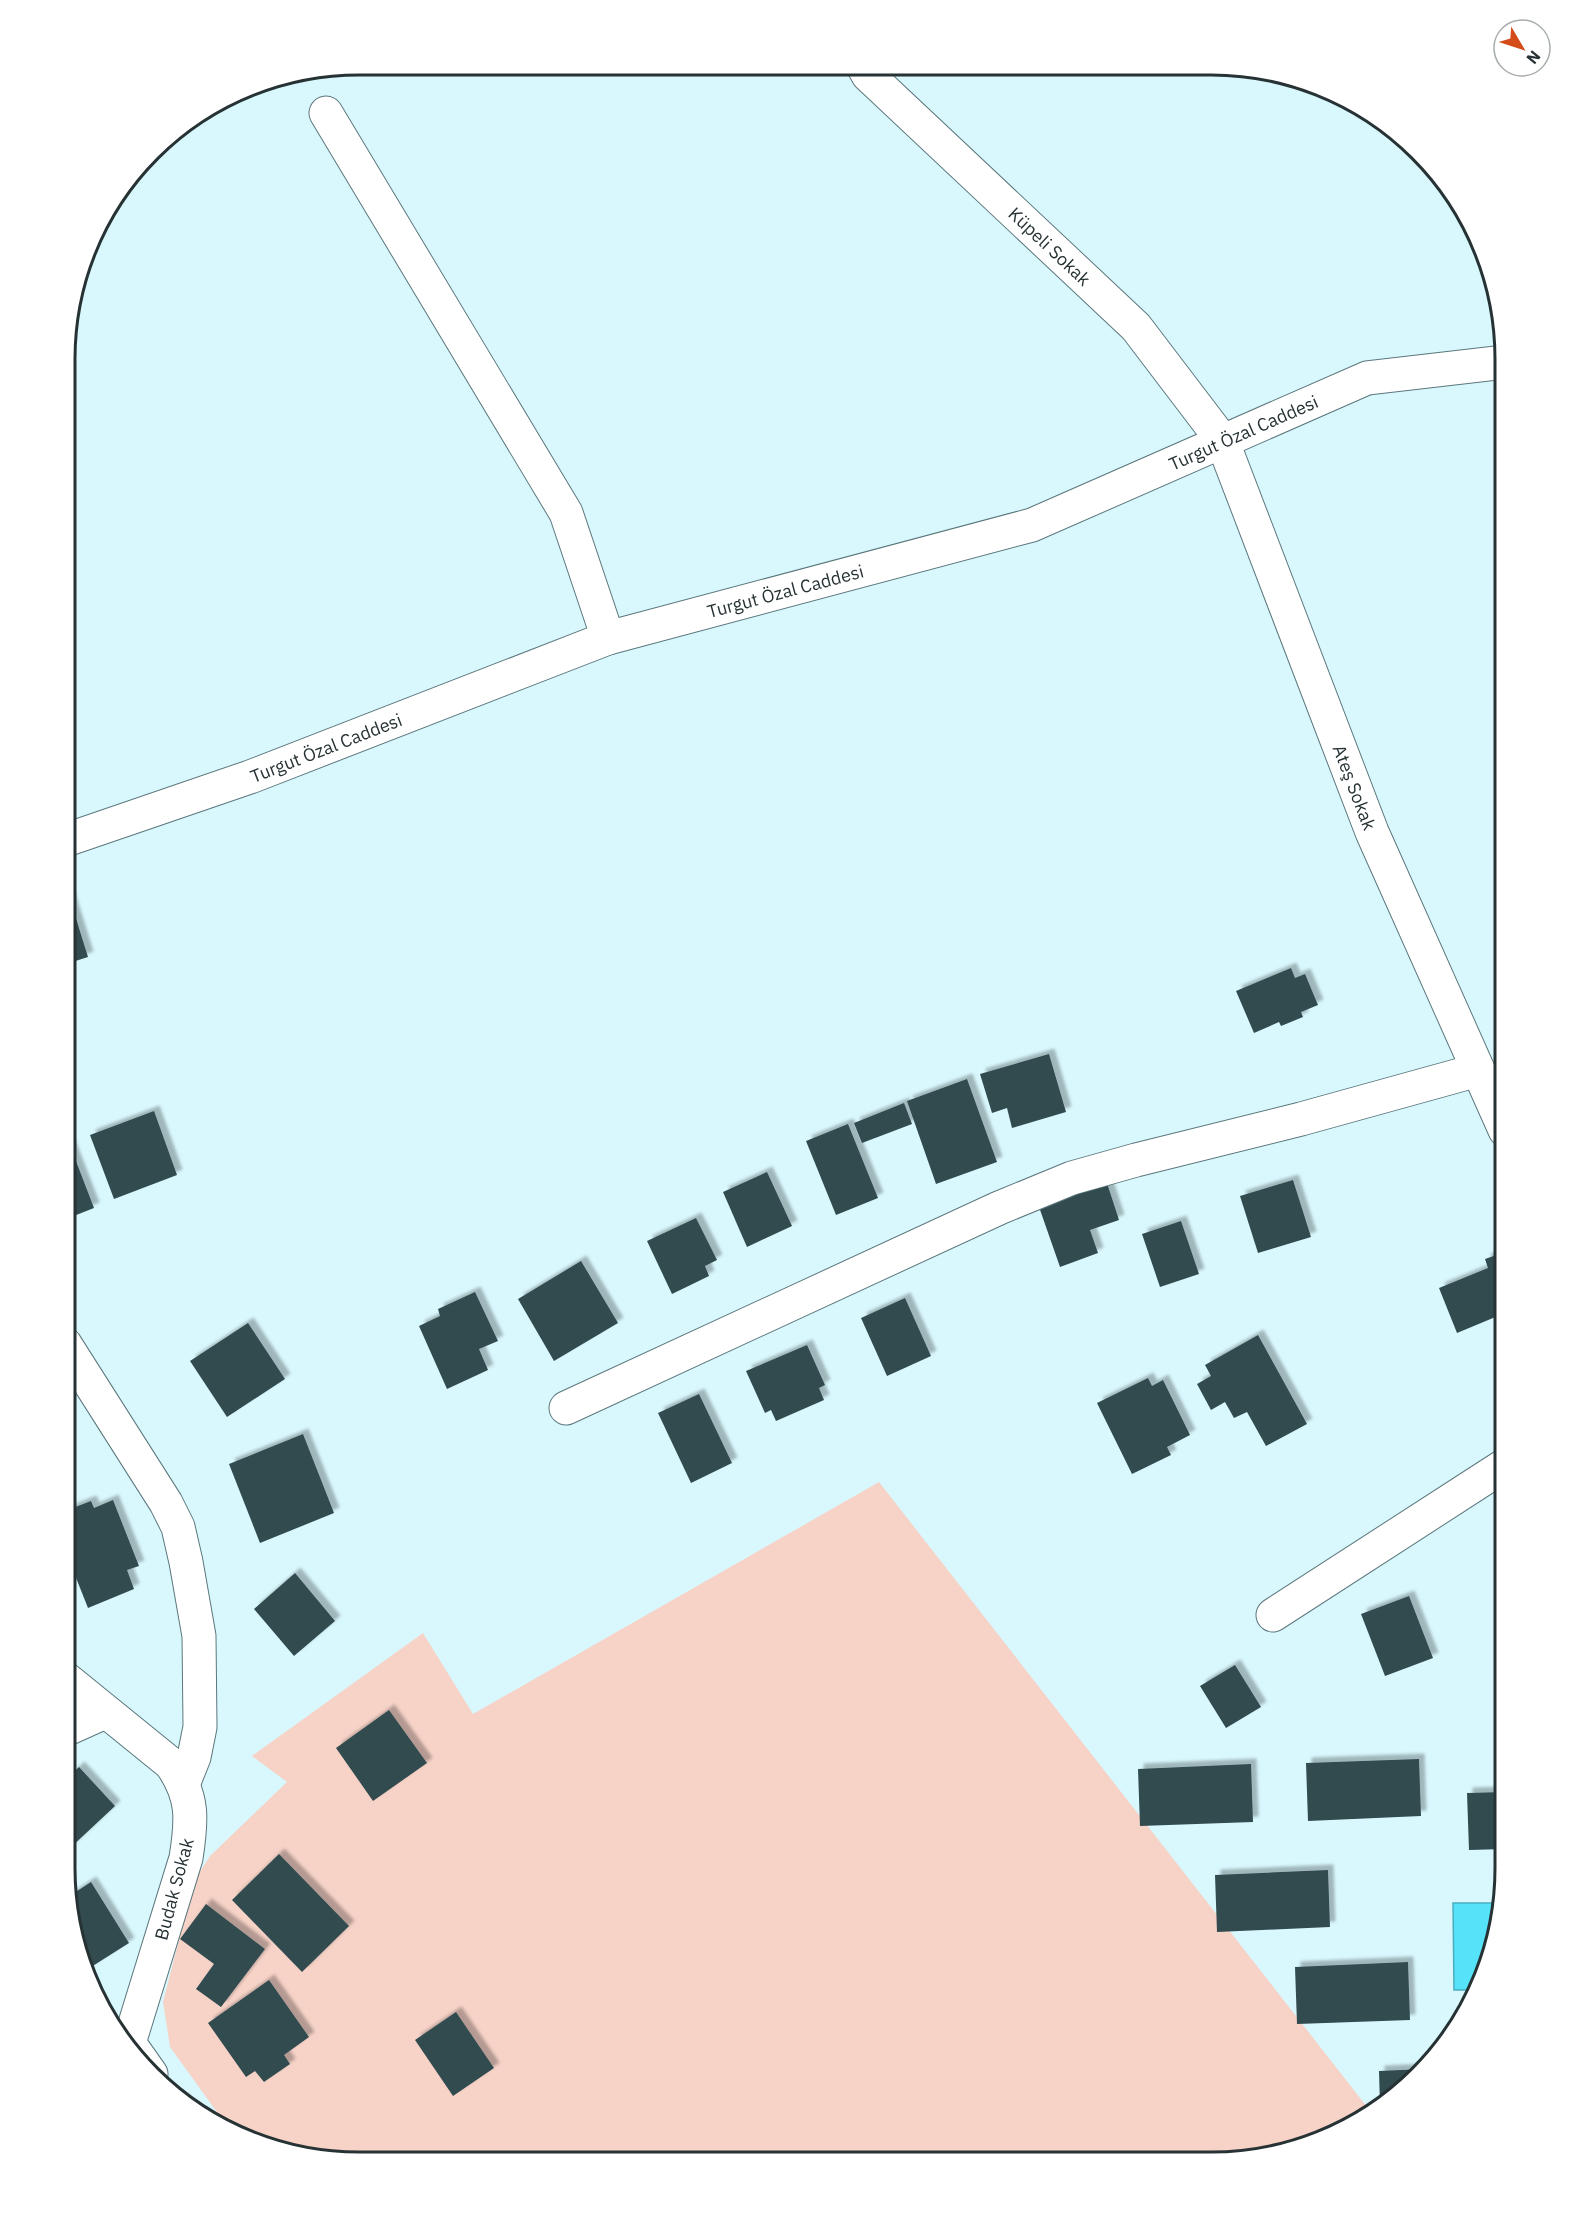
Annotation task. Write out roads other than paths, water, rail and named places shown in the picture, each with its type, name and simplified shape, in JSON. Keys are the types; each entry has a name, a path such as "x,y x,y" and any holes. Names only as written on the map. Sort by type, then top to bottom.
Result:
{"street":[{"name":"Küpeli Sokak","path":"868,75 1136,327 1222,440"},
{"path":"326,113 566,513 608,638"},
{"name":"Turgut Özal Caddesi","path":"75,837 250,777 608,638 1032,525 1367,378 1495,363"},
{"name":"Ateş Sokak","path":"1222,440 1372,832 1495,1108"},
{"path":"566,1408 999,1208 1072,1178 1301,1119 1478,1070"},
{"path":"75,1360 166,1503 178,1527 199,1636 200,1726 194,1757 184,1782"},
{"path":"1273,1615 1495,1471"},
{"name":"Budak Sokak","path":"75,1686 171,1764 184,1782 190,1803 190,1828 186,1858 130,2036"},
{"path":"75,1726 105,1712"}],"water":[{"path":"1453,1903 1493,1903 1485,1942 1468,1990 1454,1990"}]}
